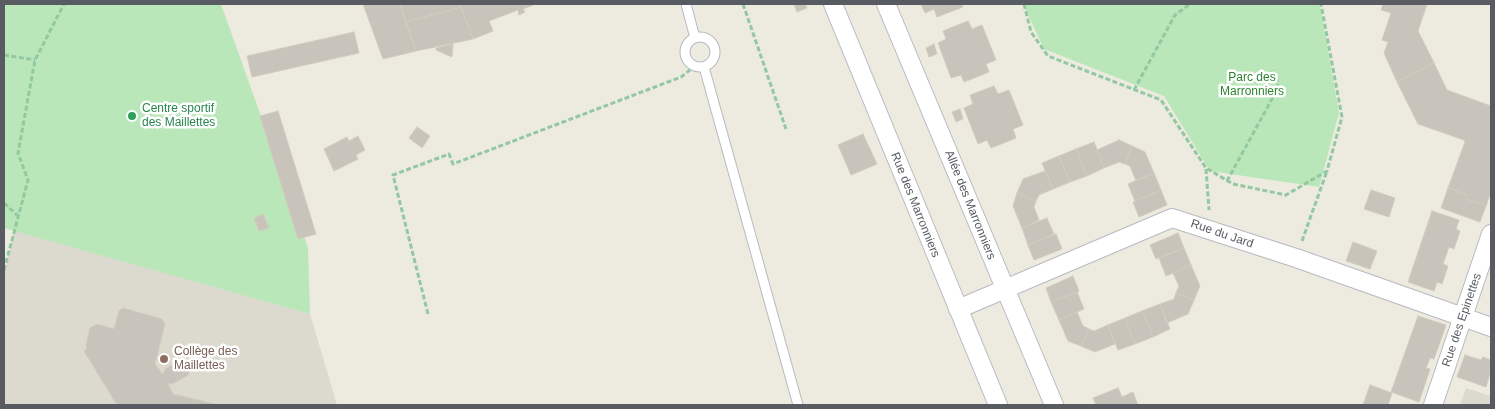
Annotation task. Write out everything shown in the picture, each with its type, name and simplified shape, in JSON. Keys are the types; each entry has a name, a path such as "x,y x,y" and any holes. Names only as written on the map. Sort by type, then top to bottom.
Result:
{"street":[{"name":"Rue des Marronniers","path":"833,4 998,405"},
{"name":"Allée des Marronniers","path":"886,4 1054,405"},
{"name":"Rue du Jard","path":"958,309 1172,218 1296,258 1491,327"},
{"name":"Rue des Epinettes","path":"1433,405 1491,234"}],"lane":[{"path":"686,4 695,38"},
{"path":"700,37 709,40 715,52 712,61 704,66 694,66 686,58 687,44 700,37"},
{"path":"704,66 798,405"}],"path":[{"path":"4,270 28,180 18,153 35,60 64,4"},
{"path":"743,4 786,129"},
{"path":"1024,4 1031,32 1048,56 1162,100 1206,168 1227,181 1233,184 1286,195 1327,171"},
{"path":"1134,90 1175,15 1190,4"},
{"path":"1296,258 1327,171 1342,117 1321,4"},
{"path":"4,55 35,60"},
{"path":"428,314 394,175 449,154 453,164 681,77 694,66"},
{"path":"1227,181 1278,88 1277,80 1270,69"},
{"path":"1206,168 1210,231"},
{"path":"4,203 18,216"}],"shaded area":[{"name":"Collège des Maillettes","path":"14,230 310,314 337,405 4,405 4,275"},
{"path":"1466,388 1491,396 1491,405 1460,405"}],"green space":[{"name":"Centre sportif des Maillettes","path":"4,4 221,4 308,248 310,314 4,228"},
{"name":"Parc des Marronniers","path":"1023,4 1320,4 1339,113 1319,187 1210,171 1164,96 1044,49"}],"building":[{"path":"363,4 400,4 416,51 383,59"},
{"path":"400,4 460,4 461,7 406,22"},
{"path":"460,4 536,4 523,9 525,12 519,15 518,10 489,21 493,31 473,39"},
{"path":"794,4 805,4 807,8 797,12"},
{"path":"921,4 961,4 963,7 937,17 934,9 925,13"},
{"path":"1383,4 1427,4 1418,31 1434,63 1397,82 1384,53 1388,42 1382,40 1391,13 1381,10"},
{"path":"461,7 473,39 416,51 406,22"},
{"path":"968,21 972,29 982,25 996,60 986,64 989,72 964,82 961,75 951,78 938,43 946,39 943,31"},
{"path":"354,32 359,53 252,77 247,56"},
{"path":"453,44 452,57 436,50 436,48"},
{"path":"934,44 937,54 929,57 926,48"},
{"path":"1434,63 1447,90 1491,106 1491,191 1486,206 1466,199 1467,195 1448,188 1465,142 1464,140 1418,124 1397,82"},
{"path":"994,86 998,94 1009,90 1023,125 1013,129 1016,138 991,148 987,140 978,144 964,108 973,104 970,95"},
{"path":"960,109 963,119 956,122 952,112"},
{"path":"278,111 316,234 298,239 260,116"},
{"path":"417,127 430,136 422,148 409,138"},
{"path":"863,134 877,164 851,175 838,145"},
{"path":"358,136 365,150 356,155 358,159 334,171 324,149 347,137 349,141"},
{"path":"1119,140 1132,146 1125,164 1119,162 1104,168 1097,150"},
{"path":"1094,142 1104,168 1087,176 1076,149"},
{"path":"1132,146 1145,152 1154,173 1136,181 1130,166 1125,164"},
{"path":"1076,149 1087,176 1070,182 1059,156"},
{"path":"1059,156 1070,182 1053,189 1042,163"},
{"path":"1045,171 1053,189 1039,195 1036,201 1017,193 1023,179"},
{"path":"1154,173 1161,190 1135,201 1128,184"},
{"path":"1448,188 1467,195 1466,199 1486,206 1480,222 1441,208"},
{"path":"1161,190 1167,205 1139,217 1133,202"},
{"path":"1371,190 1395,198 1389,217 1364,209"},
{"path":"1017,193 1036,201 1034,207 1039,220 1022,228 1013,206"},
{"path":"1432,211 1459,220 1456,229 1460,231 1454,249 1449,247 1443,264 1448,266 1442,284 1437,282 1434,291 1408,282"},
{"path":"263,214 269,228 259,231 254,218"},
{"path":"1047,218 1054,234 1028,245 1022,228"},
{"path":"1178,233 1184,248 1156,259 1150,245"},
{"path":"1056,234 1062,249 1034,260 1028,245"},
{"path":"1353,242 1377,251 1370,269 1346,261"},
{"path":"1184,248 1191,265 1166,276 1159,258"},
{"path":"1191,265 1200,286 1194,300 1176,293 1179,286 1173,273"},
{"path":"1073,276 1079,291 1051,302 1046,288"},
{"path":"1077,292 1084,309 1059,320 1051,302"},
{"path":"1176,293 1194,300 1188,314 1167,323 1160,304 1174,299"},
{"path":"1160,304 1170,329 1153,337 1142,311"},
{"path":"123,308 162,319 165,324 155,364 162,374 165,369 179,361 184,362 189,371 188,375 174,383 168,384 173,394 218,405 117,405 84,351 87,349 86,345 90,328 97,324 114,329 119,311"},
{"path":"1142,311 1153,337 1135,344 1125,318"},
{"path":"1077,312 1083,326 1089,329 1081,346 1068,341 1059,320"},
{"path":"1418,316 1446,325 1434,359 1430,358 1426,368 1430,369 1419,402 1391,392"},
{"path":"1125,318 1135,344 1118,350 1108,325"},
{"path":"1108,325 1115,344 1095,352 1081,346 1089,329 1094,331"},
{"path":"1465,355 1481,360 1483,357 1491,360 1491,370 1486,387 1457,377"},
{"path":"1370,385 1392,393 1388,405 1363,405"},
{"path":"1118,388 1122,397 1133,392 1138,405 1096,405 1093,398"}],"place":[{"name":"Centre sportif des Maillettes","path":"132,116"},
{"name":"Collège des Maillettes","path":"164,359"}]}
